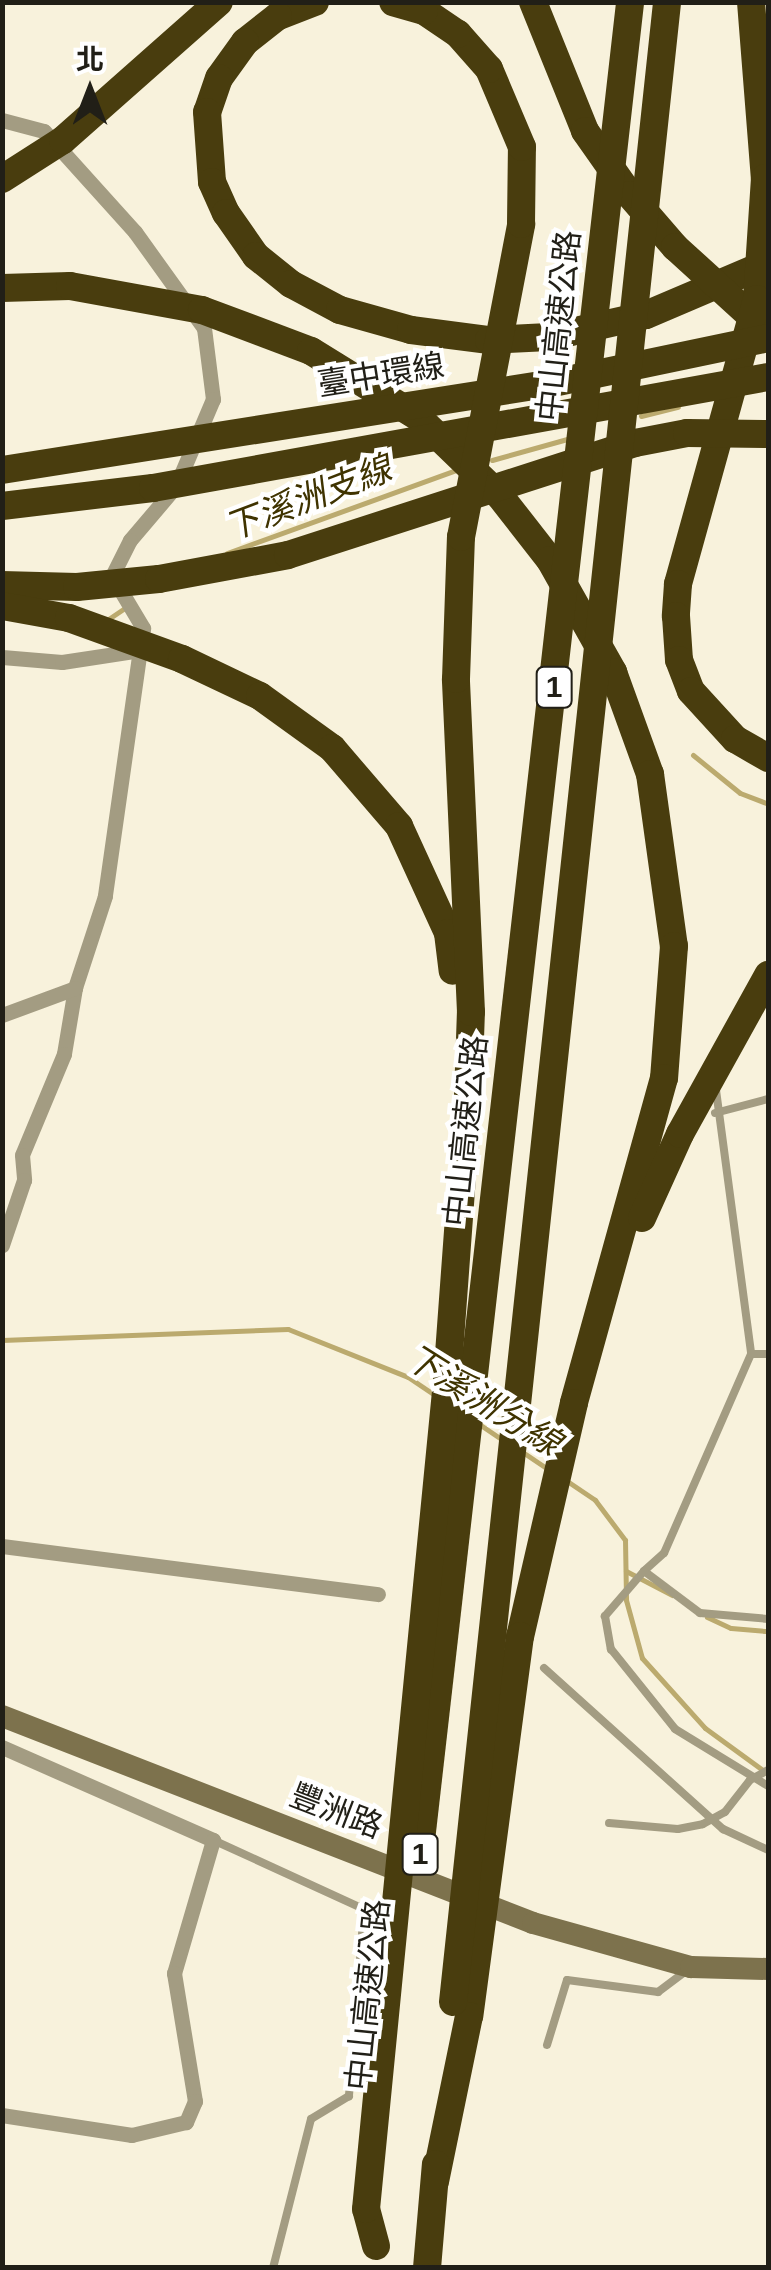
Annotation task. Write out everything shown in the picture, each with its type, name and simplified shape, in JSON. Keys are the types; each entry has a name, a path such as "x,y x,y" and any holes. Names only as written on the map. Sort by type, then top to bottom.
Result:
{"highway":[{"path":"2,179 63,140 218,2"},
{"path":"316,2 278,16 245,42 219,78 207,112 212,182 226,214 256,256 290,284 340,310 411,330 489,340 550,337 646,315 768,263"},
{"path":"394,2 424,11 458,34 489,69 522,146 521,224 460,537 456,679 471,1012 447,1382 453,1459"},
{"path":"533,2 586,132 630,195 684,256 768,335"},
{"name":"中山高速公路","path":"375,2257 453,1459 475,1371 630,2"},
{"name":"1","path":"428,2268 506,1478 667,2"},
{"path":"751,2 765,178 757,299 678,584 676,616 679,660 690,691 735,739 768,758"},
{"path":"2,288 70,286 202,310 311,350 418,417 528,530 584,615 635,725 660,821 673,929 673,1014 628,1237 574,1402 520,1636 469,2016 434,2182"},
{"name":"臺中環線","path":"2,470 553,383 768,335"},
{"path":"2,506 153,488 768,377"},
{"path":"2,585 142,580 288,555 636,444 687,433 768,434"},
{"path":"2,606 69,618 182,659 260,696 332,748 399,826 448,932 468,1096"},
{"path":"628,1237 768,973"}],"street":[{"path":"2,120 44,130 135,232 204,328 213,399 176,486 130,540 112,576 143,628 105,896 75,988 64,1054 22,1155 24,1180 2,1245"},
{"path":"2,656 62,662 140,650"},
{"path":"2,1015 75,988"},
{"path":"2,1546 378,1594"},
{"name":"豐洲路","path":"2,1716 533,1923 691,1967 768,1969"},
{"path":"2,1747 213,1840 174,1973 194,2102 186,2122 132,2135 2,2115"}],"lane":[{"path":"768,973 717,1060 716,1113 752,1354 664,1553 606,1616 611,1649 675,1729 758,1774 768,1786"},
{"path":"716,1113 768,1099"},
{"path":"752,1354 768,1354"},
{"path":"644,1571 700,1612 768,1620"},
{"path":"544,1668 712,1819 768,1850"},
{"path":"609,1823 678,1829 712,1819 758,1774 768,1770"},
{"path":"213,1840 364,1910 349,2096 311,2118 273,2268"},
{"path":"547,2045 566,1980 658,1992 691,1967"}],"waterway":[{"name":"下溪洲支線","path":"641,416 678,407"},
{"name":"下溪洲支線","path":"492,460 567,439"},
{"name":"下溪洲支線","path":"227,553 456,470"},
{"name":"下溪洲支線","path":"104,622 128,606"},
{"path":"693,755 740,793 768,804"},
{"name":"下溪洲分線","path":"2,1340 288,1329 408,1377 436,1396"},
{"name":"下溪洲分線","path":"479,1424 503,1440"},
{"name":"下溪洲分線","path":"521,1451 549,1470"},
{"name":"下溪洲分線","path":"567,1481 595,1500 625,1540 626,1600 642,1658 705,1728 768,1774"},
{"path":"626,1571 672,1595"},
{"path":"707,1617 731,1628 768,1631"}]}
